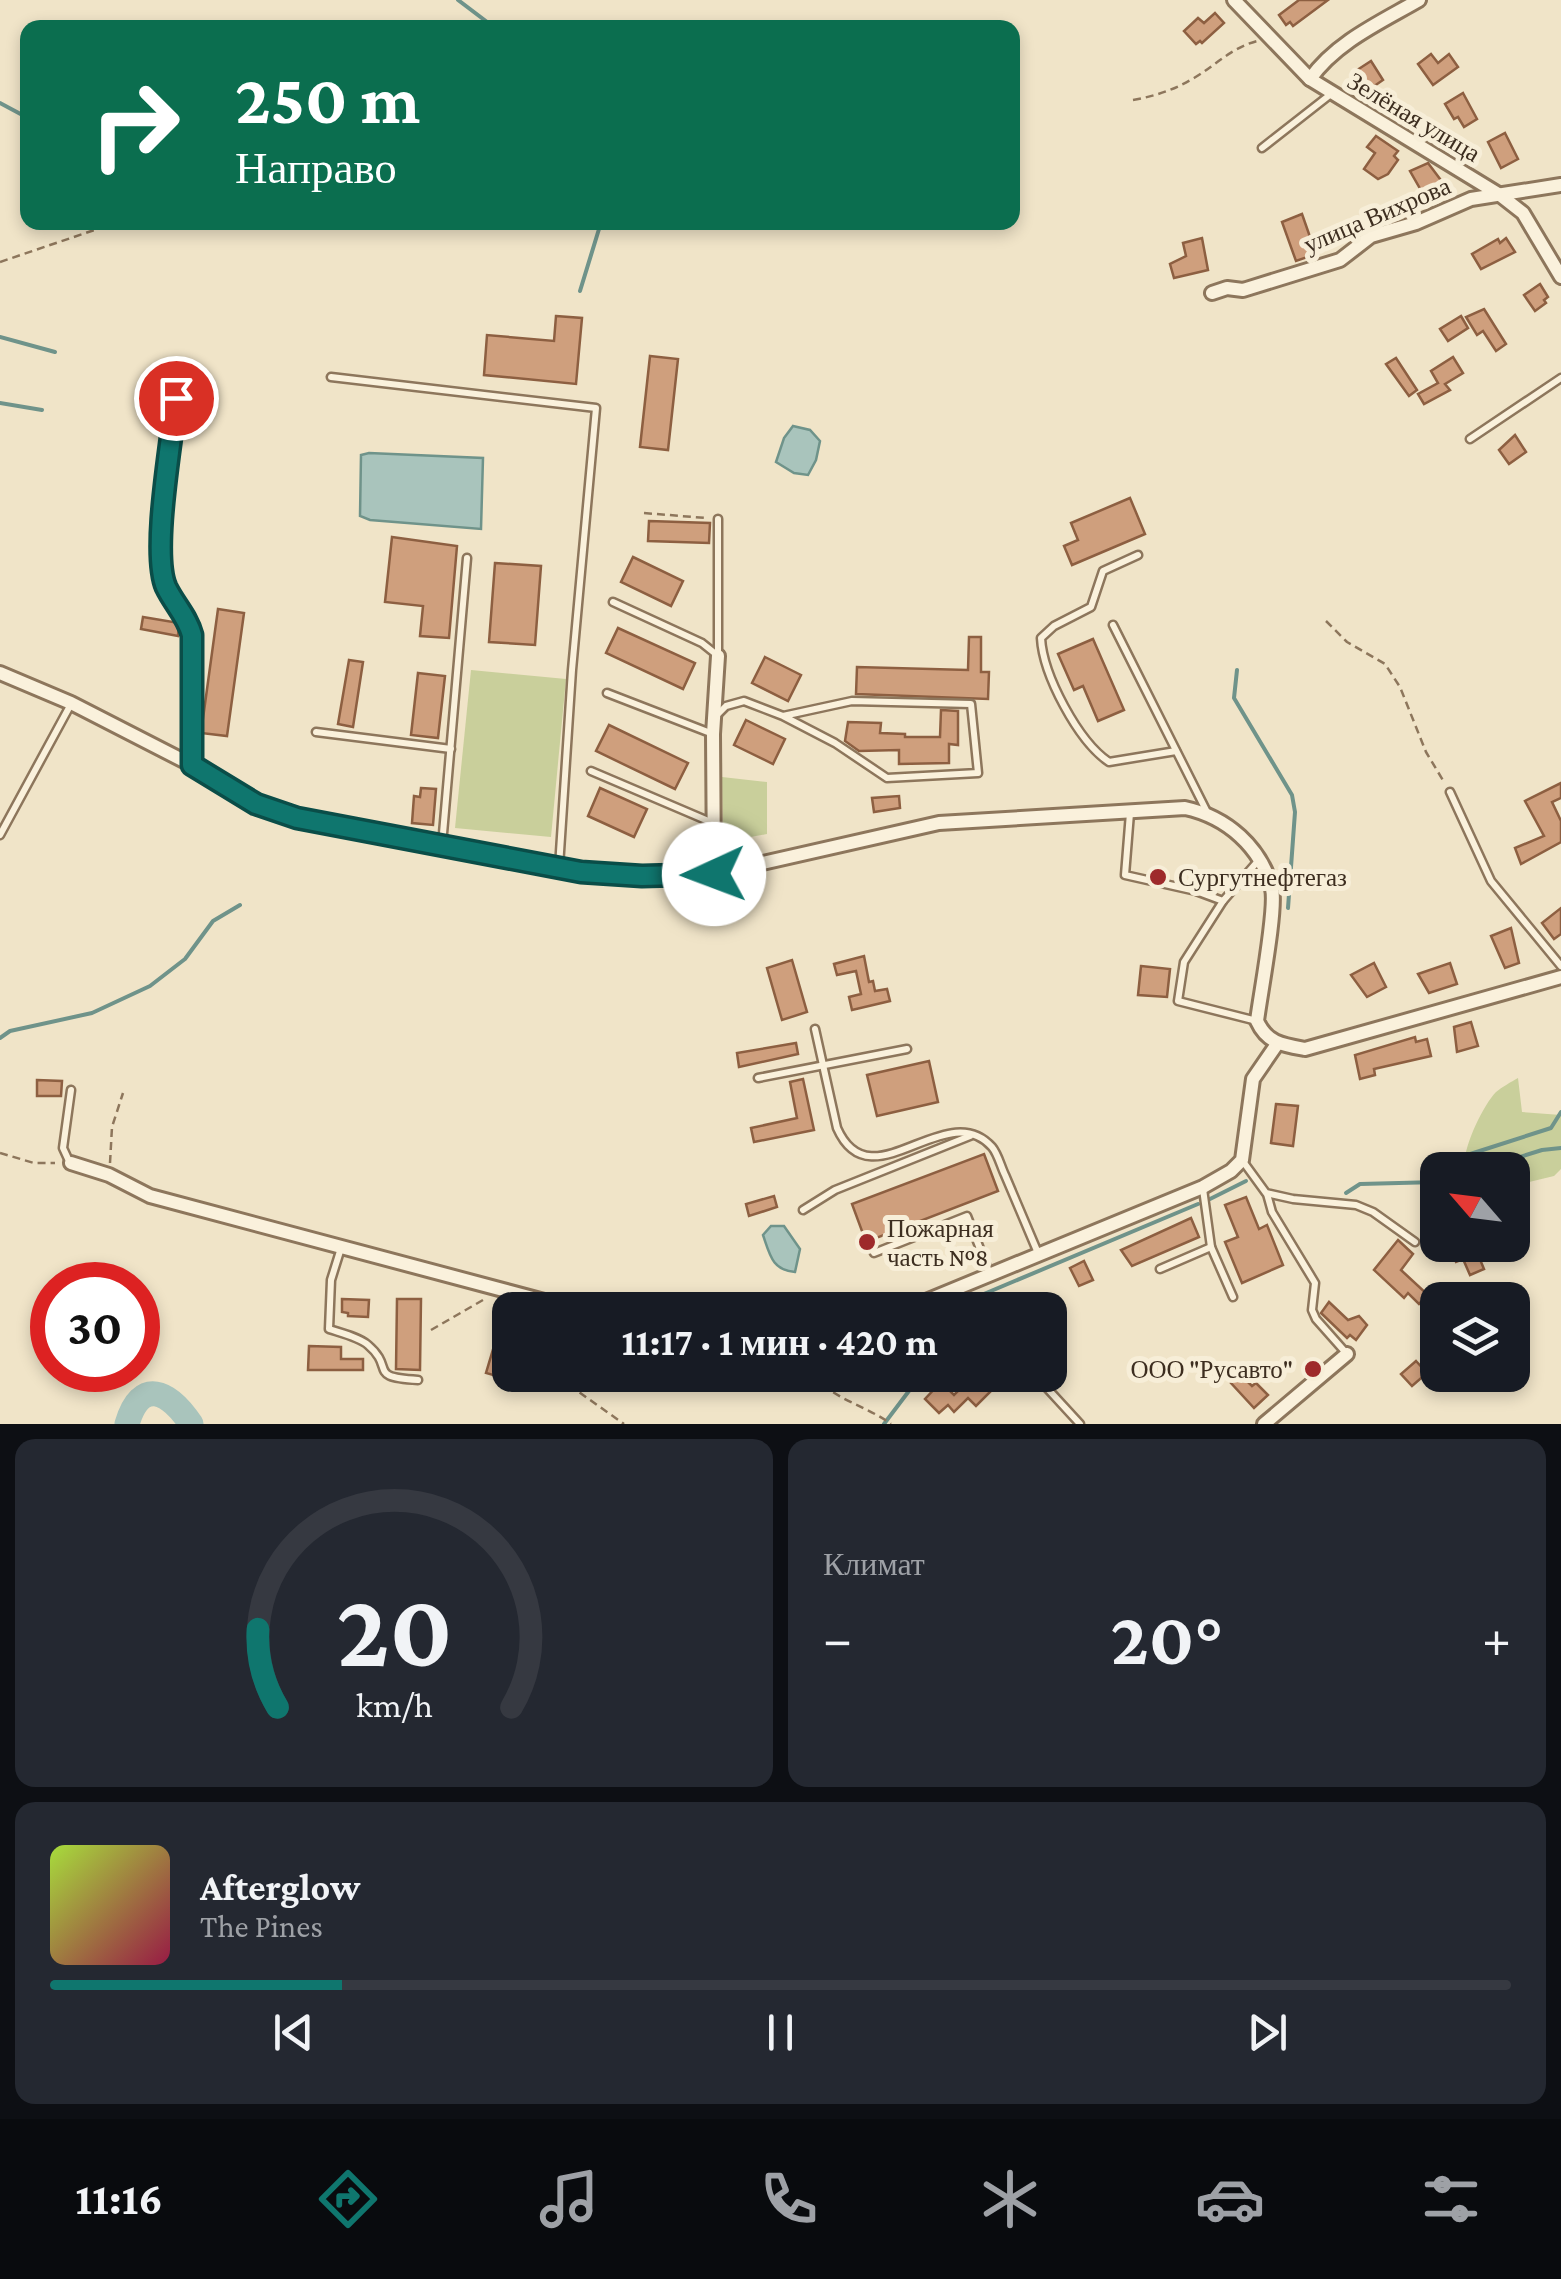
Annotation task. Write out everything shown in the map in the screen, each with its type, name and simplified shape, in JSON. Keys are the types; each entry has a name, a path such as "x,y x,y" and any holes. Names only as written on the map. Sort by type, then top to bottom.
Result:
{"street":[{"name":"Зелёная улица","path":"1234,0 1310,79 1523,213 1561,278"},
{"path":"1310,79 1322,62 1346,44 1420,0"},
{"name":"улица Вихрова","path":"1212,292 1226,288 1243,290 1340,260 1371,236 1416,223 1471,198 1561,185"},
{"path":"714,874 713,734 718,656"},
{"path":"0,673 192,765 256,804 297,818 559,868 642,876 714,874 939,823 1185,808 1208,813 1241,835 1260,860 1273,892 1257,1021 1264,1036 1277,1044 1305,1049 1561,977"},
{"path":"947,1292 1203,1187 1231,1171 1242,1160 1253,1079 1277,1044"},
{"path":"72,1163 109,1174 150,1196 511,1292"},
{"path":"1264,1424 1347,1354"}],"lane":[{"path":"1262,148 1332,93"},
{"path":"331,377 596,408 559,868"},
{"path":"1470,439 1561,378"},
{"path":"176,398 161,546 165,585 187,618 192,635 192,765"},
{"path":"718,519 718,656"},
{"path":"1138,555 1103,572 1091,607 1040,638 1042,653 1076,727 1094,752 1109,762 1176,751"},
{"path":"442,846 468,558"},
{"path":"614,602 702,643 718,656"},
{"path":"1113,625 1208,813"},
{"path":"607,693 713,734"},
{"path":"714,718 726,706 744,701 835,743 887,778 978,773 971,704 852,701 783,716"},
{"path":"0,834 71,704"},
{"path":"316,732 451,749"},
{"path":"591,771 714,823"},
{"path":"1450,792 1490,881 1561,966"},
{"path":"1130,811 1125,875 1196,891 1224,902"},
{"path":"1257,1021 1178,1001 1184,962 1224,902 1260,860"},
{"path":"814,1030 843,1142 856,1152 876,1157 895,1154 952,1130 973,1134 992,1148 1039,1254"},
{"path":"758,1078 907,1049"},
{"path":"72,1090 62,1148 72,1163"},
{"path":"803,1210 835,1190 973,1134"},
{"path":"1242,1160 1266,1192 1272,1212 1315,1283 1312,1310 1316,1319 1347,1354"},
{"path":"1203,1187 1211,1248 1233,1298"},
{"path":"1266,1192 1293,1200 1356,1205 1374,1212 1416,1242"},
{"path":"874,1253 968,1216 990,1274"},
{"path":"342,1247 332,1280 329,1328 368,1344 383,1374 418,1380"},
{"path":"1160,1269 1211,1248"},
{"path":"956,1288 960,1292"},
{"path":"1051,1392 1080,1424"}],"path":[{"path":"1133,100 1161,94 1196,77 1239,46 1268,38"},
{"path":"0,262 94,230"},
{"path":"644,512 718,519"},
{"path":"1326,621 1347,642 1385,664 1400,688 1426,752 1450,792"},
{"path":"109,1174 112,1127 123,1093"},
{"path":"0,1153 34,1162 72,1163"},
{"path":"431,1330 486,1298 492,1287"},
{"path":"576,1392 624,1424"},
{"path":"834,1392 876,1412 891,1424"}],"green space":[{"path":"471,670 566,679 551,837 455,828"},
{"path":"722,777 767,782 767,834 723,842"},
{"path":"1518,1078 1522,1112 1561,1115 1561,1169 1554,1176 1530,1182 1530,1152 1466,1152 1485,1107 1496,1092"}],"water":[{"path":"793,426 810,430 820,441 808,475 794,473 776,462 784,438"},
{"path":"361,455 483,458 481,529 360,516"},
{"path":"771,1226 784,1226 800,1249 795,1272 781,1268 770,1255 763,1235"}],"building":[{"path":"1299,0 1328,0 1293,26 1290,22 1286,25 1279,15"},
{"path":"1215,13 1224,23 1196,44 1184,31 1198,18 1204,23"},
{"path":"1431,54 1438,63 1449,54 1458,67 1433,85 1418,64"},
{"path":"1371,61 1383,80 1367,91 1354,72"},
{"path":"1463,93 1477,119 1464,127 1445,104"},
{"path":"1505,133 1518,159 1501,168 1488,142"},
{"path":"1376,136 1398,151 1394,156 1398,160 1388,174 1378,179 1364,169 1375,153 1367,147"},
{"path":"1428,163 1446,187 1426,199 1410,171"},
{"path":"1302,214 1316,254 1296,261 1282,222"},
{"path":"1202,238 1208,270 1174,278 1170,264 1186,256 1183,243"},
{"path":"1506,238 1515,252 1481,269 1472,254"},
{"path":"1540,284 1548,297 1535,311 1524,295"},
{"path":"1484,309 1506,344 1496,351 1483,331 1477,335 1466,317"},
{"path":"556,316 582,318 576,384 484,375 487,335 554,341"},
{"path":"1461,316 1468,328 1448,341 1440,329"},
{"path":"650,356 678,359 668,450 640,447"},
{"path":"1453,357 1463,373 1445,384 1450,390 1424,404 1418,394 1438,383 1431,371"},
{"path":"1396,358 1417,390 1409,396 1386,364"},
{"path":"1515,435 1526,452 1509,464 1499,450"},
{"path":"1130,498 1145,534 1072,565 1064,546 1078,540 1071,523"},
{"path":"649,521 710,523 709,543 648,541"},
{"path":"392,537 457,546 449,638 420,636 423,606 385,602"},
{"path":"633,557 683,581 671,606 621,582"},
{"path":"495,563 541,566 535,645 489,642"},
{"path":"218,609 244,613 227,736 201,733"},
{"path":"143,617 179,623 178,636 141,629"},
{"path":"618,628 695,663 683,689 606,653"},
{"path":"969,637 981,637 981,672 989,672 988,699 856,694 857,667 968,670"},
{"path":"1093,639 1124,710 1098,721 1083,686 1074,690 1058,654"},
{"path":"765,657 801,675 788,701 752,683"},
{"path":"349,660 363,662 353,727 338,724"},
{"path":"418,673 445,676 438,738 411,735"},
{"path":"941,710 958,711 958,745 949,744 949,763 899,764 899,750 859,751 845,741 848,722 881,723 880,733 940,737"},
{"path":"746,720 785,739 773,764 734,745"},
{"path":"609,725 688,763 675,789 596,751"},
{"path":"1561,783 1561,798 1552,802 1561,821 1561,842 1521,864 1515,848 1544,836 1525,801"},
{"path":"421,788 436,789 433,825 412,823 414,796 420,797"},
{"path":"600,788 647,809 634,837 588,816"},
{"path":"899,796 900,808 874,812 872,798"},
{"path":"1561,908 1561,934 1554,939 1542,923"},
{"path":"1511,928 1519,963 1505,968 1491,936"},
{"path":"864,956 869,982 873,981 875,991 887,989 890,1001 852,1010 849,997 861,994 856,971 837,975 834,964"},
{"path":"792,960 807,1012 782,1020 767,968"},
{"path":"1374,963 1386,987 1367,997 1351,975"},
{"path":"1450,963 1457,984 1429,993 1418,974"},
{"path":"1141,966 1170,969 1167,997 1138,995"},
{"path":"1471,1022 1478,1046 1457,1052 1454,1027"},
{"path":"1415,1037 1416,1042 1427,1039 1431,1056 1374,1069 1375,1075 1360,1079 1355,1055"},
{"path":"796,1043 798,1054 739,1067 737,1053"},
{"path":"929,1061 938,1102 877,1116 867,1075"},
{"path":"803,1079 814,1130 754,1142 751,1128 797,1118 790,1082"},
{"path":"37,1080 62,1081 61,1096 37,1096"},
{"path":"1276,1104 1298,1106 1293,1146 1271,1143"},
{"path":"984,1154 998,1191 866,1242 852,1204"},
{"path":"774,1196 777,1207 749,1216 746,1204"},
{"path":"1246,1197 1259,1229 1267,1225 1283,1265 1242,1283 1225,1242 1238,1237 1225,1205"},
{"path":"1191,1218 1199,1237 1132,1266 1121,1250"},
{"path":"1398,1240 1413,1254 1401,1270 1420,1288 1420,1303 1408,1293 1404,1298 1374,1270"},
{"path":"1084,1261 1093,1280 1079,1286 1070,1268"},
{"path":"1464,1262 1481,1262 1484,1269 1470,1275"},
{"path":"342,1299 369,1300 368,1317 342,1312"},
{"path":"397,1299 421,1299 420,1370 396,1369"},
{"path":"1329,1302 1348,1320 1359,1316 1367,1325 1356,1340 1350,1335 1347,1338 1321,1313"},
{"path":"309,1346 341,1347 341,1359 363,1359 363,1370 308,1370"},
{"path":"492,1353 492,1375 486,1373"},
{"path":"1416,1361 1420,1365 1420,1379 1412,1386 1401,1374"},
{"path":"1240,1374 1268,1395 1254,1408 1231,1383"},
{"path":"932,1392 990,1392 976,1406 968,1398 954,1412 948,1405 939,1413 925,1399"}],"waterway":[{"path":"458,0 484,20"},
{"path":"0,103 20,114"},
{"path":"580,291 599,230"},
{"path":"0,337 55,352"},
{"path":"0,403 42,410"},
{"path":"1237,670 1234,698 1292,795 1295,812 1288,908"},
{"path":"0,1038 10,1031 92,1013 150,986 185,959 213,921 240,905"},
{"path":"1476,1152 1551,1128 1561,1112"},
{"path":"1530,1154 1561,1148"},
{"path":"1210,1199 1246,1181"},
{"path":"1346,1193 1360,1184 1420,1182"},
{"path":"989,1292 1198,1204"},
{"path":"884,1424 908,1392"},
{"path":"127,1424 140,1400 156,1394 174,1403 191,1424"}],"place":[{"name":"Сургутнефтегаз","path":"1158,877"},
{"name":"Пожарная часть №8","path":"867,1242"},
{"name":"ООО \"Русавто\"","path":"1313,1369"}],"route":[{"path":"176,398 161,546 165,585 187,618 192,635 192,765 256,804 297,818 581,872 642,876 714,874"}]}
